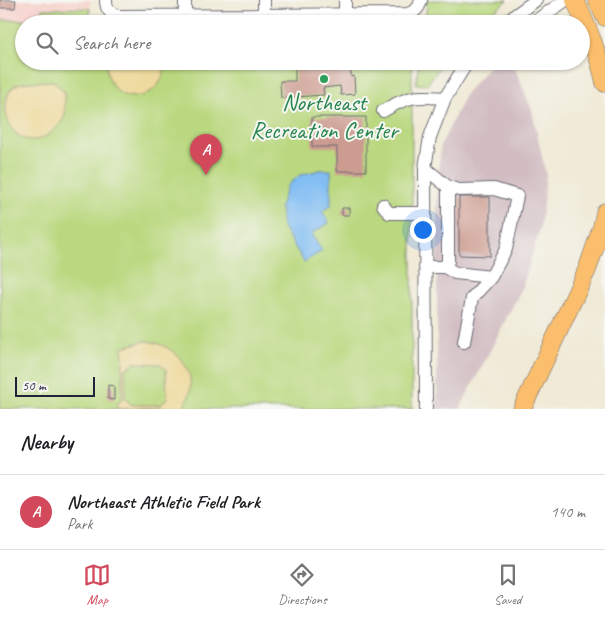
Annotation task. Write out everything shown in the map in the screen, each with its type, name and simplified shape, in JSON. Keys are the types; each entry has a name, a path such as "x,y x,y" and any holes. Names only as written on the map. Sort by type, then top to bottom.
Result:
{"highway":[{"path":"575,0 581,15"},
{"path":"597,0 605,17"},
{"path":"590,35 602,67 605,83"},
{"path":"522,409 587,270 602,227 605,212"}],"street":[{"path":"185,0 185,15 406,14 413,12 419,7 421,0"},
{"path":"264,0 264,14"},
{"path":"345,0 345,14"},
{"path":"515,15 536,0"},
{"path":"544,15 566,0"},
{"path":"106,4 110,13 115,15"},
{"path":"426,409 425,168 430,137 445,98 462,70"},
{"path":"457,79 467,70"},
{"path":"383,111 410,97 445,98"},
{"path":"425,168 448,187 459,190 494,189 517,196 506,249 491,278 472,298 464,342"},
{"path":"445,266 448,261 448,187"},
{"path":"382,205 388,213 425,213"},
{"path":"425,267 445,266 455,273 491,278"}],"shaded area":[{"path":"0,0 90,0 90,8 42,9 42,15 15,15 15,20 0,20"},
{"path":"486,70 516,70 532,110 546,175 540,229 522,288 460,409 437,409 437,185 441,145 466,93"}],"green space":[{"path":"427,0 508,0 489,15 426,15"},
{"path":"90,8 90,15 41,15 42,9"},
{"path":"0,20 15,20 15,70 412,70 412,409 0,409"},
{"path":"418,70 438,70 427,85 416,84"}],"sand":[{"path":"108,70 164,70 159,84 150,92 139,96 128,96 117,91 109,79"},
{"path":"53,81 64,91 65,112 63,120 45,137 36,140 20,136 14,131 6,114 9,92 18,84"},
{"path":"145,341 157,343 177,355 189,374 191,385 189,396 183,407 117,409 118,402 122,399 123,347","holes":["134,363 160,364 166,369 167,398 161,405 132,405 125,399 125,369"]}],"water":[{"path":"320,170 331,170 331,206 322,211 329,223 311,234 322,251 304,262 283,227 280,207 287,186 300,175"}],"building":[{"path":"0,0 16,0 15,8 0,8"},
{"name":"Northeast Recreation Center","path":"295,70 351,70 351,77 354,76 355,94 341,95 340,86 323,88 324,95 281,98 280,81 295,81"},
{"path":"312,117 366,117 366,171 337,171 337,147 312,147"},
{"path":"459,197 490,197 490,256 459,255"},
{"path":"342,208 349,208 349,215 342,215"},
{"path":"108,385 114,386 114,400 108,399"}],"place":[{"name":"Northeast Recreation Center","path":"324,79"},
{"name":"Northeast Athletic Field Park","path":"206,175"}]}
